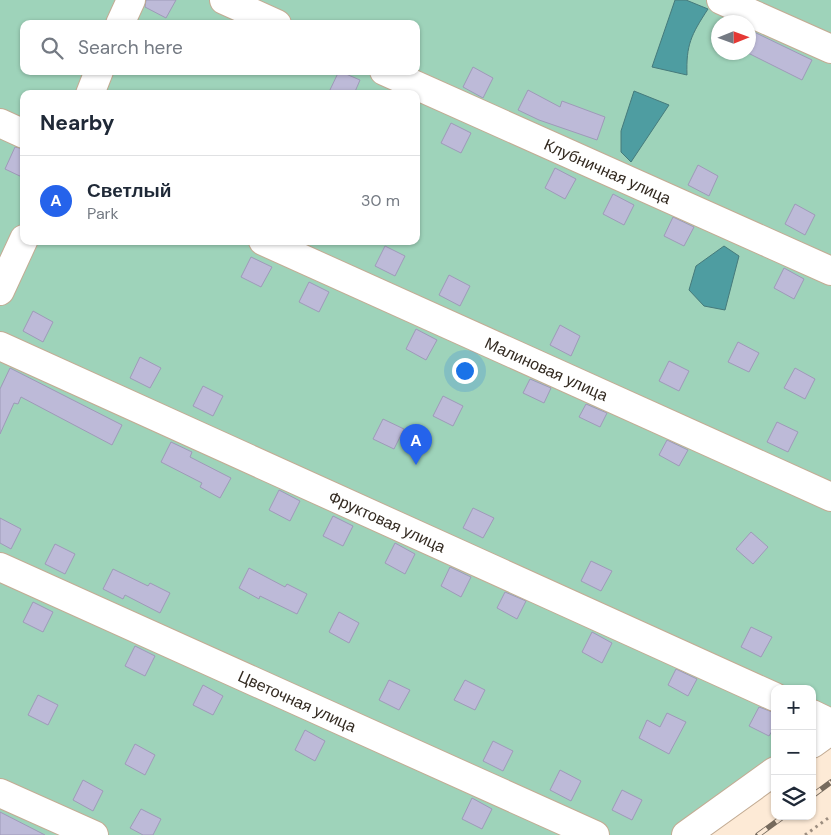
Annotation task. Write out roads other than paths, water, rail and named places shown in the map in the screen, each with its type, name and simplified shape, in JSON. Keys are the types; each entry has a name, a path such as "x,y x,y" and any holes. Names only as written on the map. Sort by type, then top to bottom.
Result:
{"street":[{"path":"122,20 131,0"},
{"path":"224,0 268,20"},
{"path":"721,0 831,49"},
{"path":"92,90 98,75"},
{"name":"Клубничная улица","path":"393,75 831,271"},
{"path":"0,123 20,132"},
{"path":"0,291 22,245"},
{"name":"Малиновая улица","path":"272,245 831,497"},
{"name":"Фруктовая улица","path":"0,346 771,695"},
{"name":"Цветочная улица","path":"0,567 595,835"},
{"path":"816,716 831,723"},
{"path":"816,741 831,730"},
{"path":"686,835 771,774"},
{"path":"0,793 94,835"}],"water":[{"path":"675,0 686,0 708,9 691,40 687,56 687,75 652,67"},
{"path":"634,91 669,105 631,162 621,152 621,131"},
{"path":"724,246 739,256 725,310 704,306 689,290 696,266"}],"railway":[{"path":"816,793 831,782"},
{"path":"758,835 779,820"}],"place":[{"name":"Светлый","path":"416,465"}]}
